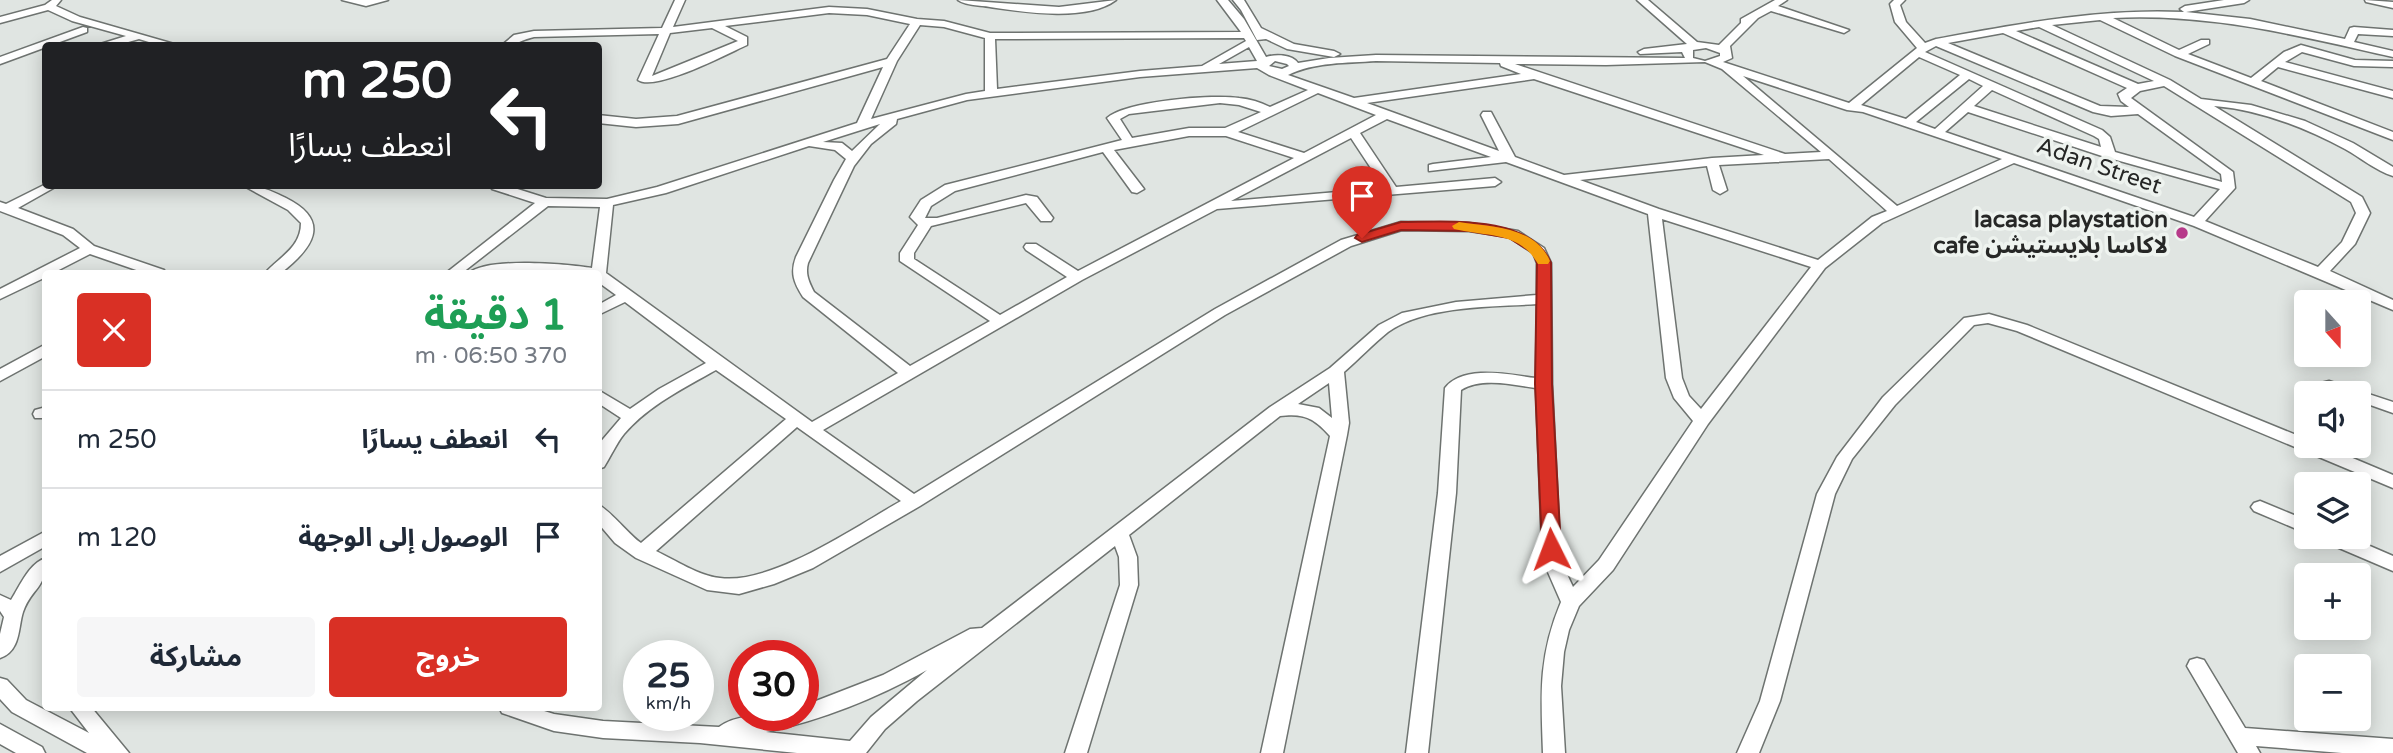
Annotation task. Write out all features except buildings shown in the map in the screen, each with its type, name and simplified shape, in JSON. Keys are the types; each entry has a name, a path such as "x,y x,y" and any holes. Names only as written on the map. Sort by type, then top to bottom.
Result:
{"street":[{"path":"347,0 366,3 383,0"},
{"path":"680,0 644,80 661,78 743,43 743,39 716,26"},
{"path":"783,16 786,0"},
{"path":"867,12 880,0"},
{"path":"962,0 1033,8 1077,9 1099,7 1111,0"},
{"path":"1222,0 1230,6 1252,36 1289,64 1314,89"},
{"path":"1238,0 1246,9 1252,36 1266,67 1314,89 1654,212 1820,265"},
{"path":"1642,0 1694,46 1717,59 1896,212"},
{"path":"511,42 518,37 534,34 664,32 829,10 867,12 917,22 944,24 990,36 1252,36 1291,47 1334,54 1406,52 1595,55 1694,46 1753,18 1782,0"},
{"path":"1900,0 1895,4 1896,13 1921,51 1967,75 2098,133 2104,137 2110,154"},
{"path":"1858,106 1921,51 1936,42 2041,24 2162,13 2244,0"},
{"path":"2370,0 2393,5"},
{"path":"0,20 53,3 89,27 161,42"},
{"path":"2220,4 2217,9 2229,19"},
{"path":"1770,8 1844,30"},
{"path":"2162,13 2229,19 2393,54"},
{"path":"1717,59 1728,41 1753,18"},
{"path":"2104,18 2179,54 2393,136"},
{"path":"862,125 891,61 917,22"},
{"path":"2041,24 2166,82 2333,184 2362,207 2363,213 2358,228 2321,272"},
{"path":"77,42 89,27"},
{"path":"50,42 89,27"},
{"path":"2006,30 2137,88"},
{"path":"2348,44 2354,30 2393,33"},
{"path":"115,42 139,36"},
{"path":"990,36 991,93"},
{"path":"1196,71 1252,36"},
{"path":"1936,42 2097,108 2111,111 2140,110"},
{"path":"2179,54 2205,42"},
{"path":"0,61 42,45"},
{"path":"1694,46 1688,55 1717,59"},
{"path":"2252,83 2288,54 2301,48 2354,63 2393,64"},
{"path":"1289,64 1334,54"},
{"path":"506,189 545,202 607,203 661,190 904,113 991,93 1140,74 1351,59 1717,59"},
{"name":"Adan Street","path":"1717,59 2196,222 2321,272 2393,306"},
{"path":"1496,60 1782,157"},
{"path":"602,119 636,123 678,120 891,61"},
{"path":"2278,64 2393,96"},
{"path":"1349,102 1534,75"},
{"path":"1908,123 1967,75"},
{"path":"2166,82 2137,88 2124,94 2125,99 2219,164 2230,178 2229,188 2196,222"},
{"path":"1937,133 1991,85"},
{"path":"1227,132 1314,89"},
{"path":"1129,142 1114,118 1126,111 1234,100 1252,102 1271,112"},
{"path":"2198,102 2237,104 2314,128 2351,145 2393,172"},
{"path":"1967,108 2110,154 2229,188"},
{"path":"904,113 874,133 852,158 833,190 799,269 801,281 808,294 908,373"},
{"path":"1488,115 1509,158"},
{"path":"812,429 1077,277 1385,116"},
{"path":"1046,218 1032,200 1026,198 926,223 918,220 917,214 926,203 950,188 1129,142 1189,132 1227,132 1304,157"},
{"path":"1354,133 1392,190"},
{"path":"777,152 828,144 846,150 852,158"},
{"path":"1106,148 1137,189"},
{"path":"1565,178 1712,162 1832,155"},
{"path":"1433,169 1509,158"},
{"path":"1554,753 1551,686 1554,652 1559,630 1571,602 1606,565 1702,421 1820,265 1877,220 2013,159"},
{"path":"1712,162 1720,190"},
{"path":"1215,206 1495,182"},
{"path":"4,207 44,189"},
{"path":"255,189 303,215 308,225 307,234 298,249 275,270"},
{"path":"457,270 545,202"},
{"path":"598,270 607,203"},
{"path":"4,207 68,232 89,249 150,270"},
{"path":"1654,212 1674,378 1682,398 1702,421"},
{"path":"926,223 907,253 909,263 1000,321"},
{"path":"602,515 621,538 642,553 714,585 739,587 767,579 806,563 914,502 1220,312 1346,243 1401,226 1469,227 1513,234 1539,251 1544,263 1544,384 1551,549 1556,570 1571,602"},
{"path":"1031,247 1077,277"},
{"path":"48,270 89,249"},
{"path":"500,270 533,266 570,270"},
{"path":"0,295 42,273"},
{"path":"602,276 717,363 914,502"},
{"path":"602,309 625,296"},
{"path":"517,711 562,723 703,734 860,752 878,723 910,695 1276,411 1336,371 1384,328 1407,316 1456,306 1544,299"},
{"path":"1748,753 1770,701 1826,494 1862,433 1889,401 1969,321 1989,318 2011,324 2294,437"},
{"path":"0,376 42,351"},
{"path":"602,456 630,416 717,363"},
{"path":"1272,753 1339,435 1341,423 1336,371"},
{"path":"1417,753 1447,494 1453,388 1459,383 1474,379 1544,384"},
{"path":"602,398 630,416"},
{"path":"2371,400 2393,408"},
{"path":"1276,411 1311,410 1319,414 1339,435"},
{"path":"642,553 796,419"},
{"path":"2341,458 2393,482"},
{"path":"2260,507 2294,522"},
{"path":"1076,753 1129,585 1128,557 1119,532"},
{"path":"0,565 42,539"},
{"path":"2359,549 2393,564"},
{"path":"0,650 13,626 7,607 42,570"},
{"path":"819,708 890,681 1013,614"},
{"path":"2197,666 2244,744 2393,748"},
{"path":"0,686 19,706 106,753"},
{"path":"82,711 118,753"},
{"path":"703,734 728,730"},
{"path":"3,739 34,753"}],"slow traffic":[{"path":"1459,226 1513,234 1539,251 1543,261"}],"place":[{"name":"lacasa playstation cafe لاكاسا بلايستيشن","path":"2182,233"}],"route":[{"path":"1362,238 1401,226 1469,227 1513,234 1539,251 1544,263 1544,384 1551,549"}]}
